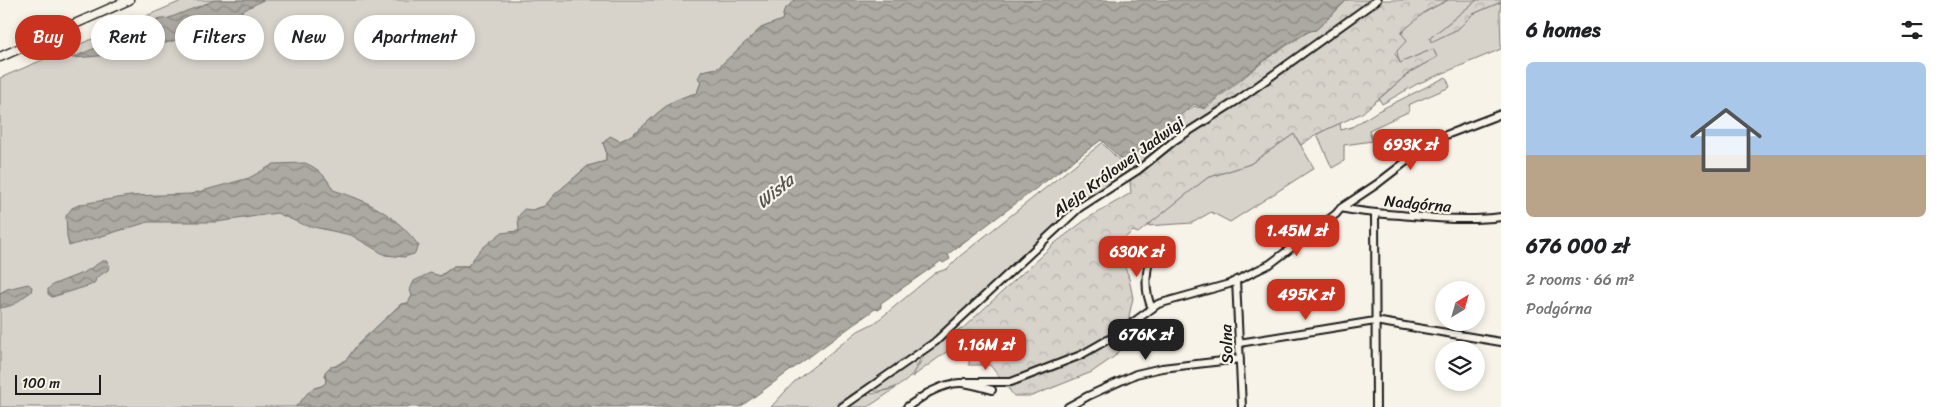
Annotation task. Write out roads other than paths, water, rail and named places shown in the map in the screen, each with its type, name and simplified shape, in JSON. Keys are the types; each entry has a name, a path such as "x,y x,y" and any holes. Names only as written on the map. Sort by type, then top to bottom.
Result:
{"main road":[{"path":"0,57 130,0"}],"street":[{"name":"Aleja Królowej Jadwigi","path":"842,407 935,342 1079,208 1138,170 1175,140 1238,100 1377,0"},
{"path":"906,407 917,404 929,393 950,384 965,382 1006,383 1091,350 1121,332 1152,308 1168,300 1236,280 1270,264 1336,214 1341,208 1377,184 1430,143 1501,114"},
{"name":"Nadgórna","path":"1341,208 1376,213 1469,220 1501,217"},
{"path":"1376,213 1376,407"},
{"path":"1152,308 1148,300 1147,283 1148,263 1154,246"},
{"name":"Solna","path":"1236,280 1242,407"},
{"path":"1240,343 1375,321 1501,342"},
{"path":"1068,407 1136,374 1162,368 1240,359"},
{"path":"965,382 992,390"}],"water":[{"path":"215,0 263,0 234,15 177,15"},
{"name":"Wisła","path":"795,0 1347,0 1316,30 1307,32 1278,51 1204,108 1194,104 1125,163 1101,140 948,254 950,259 943,263 941,261 881,303 879,310 875,309 740,407 295,407 312,389 326,382 325,372 330,367 337,366 347,359 357,345 401,304 408,303 412,296 410,290 414,281 430,273 441,276 454,266 468,266 480,250 501,233 519,231 518,217 524,209 532,210 545,206 554,195 588,166 606,161 606,151 603,143 610,136 620,141 638,130 668,105 697,93 701,82 698,78 702,71 718,68 761,28 782,20 784,10"},
{"path":"175,16 175,40 165,43 165,19"},
{"path":"91,50 91,56 81,57 81,54"},
{"path":"305,163 322,174 333,190 370,204 401,226 419,246 414,254 404,257 385,255 351,235 304,225 277,213 217,222 148,222 69,246 66,216 72,208 81,204 130,196 191,194 249,178 274,164"},
{"path":"102,261 107,261 110,266 91,285 52,297 48,294 48,289 52,285 85,272"},
{"path":"28,284 32,287 31,292 14,304 0,308 0,293 7,289"}]}
